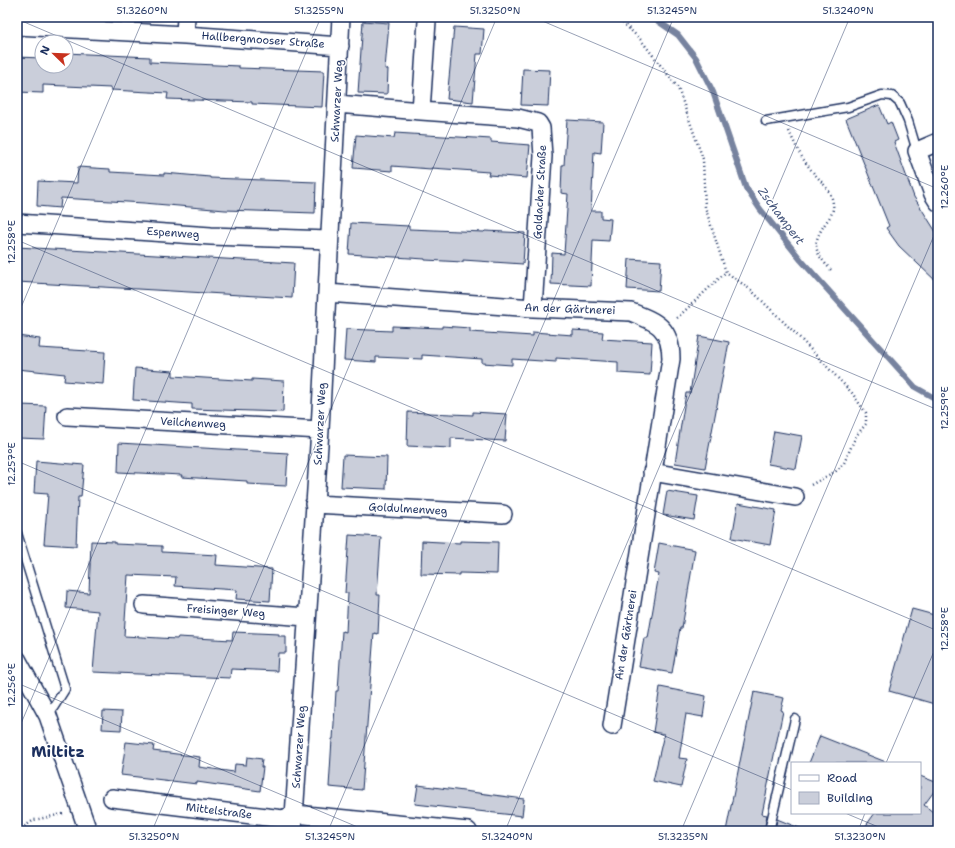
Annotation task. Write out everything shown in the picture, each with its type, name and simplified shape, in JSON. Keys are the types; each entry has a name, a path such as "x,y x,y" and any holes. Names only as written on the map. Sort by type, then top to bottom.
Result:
{"street":[{"name":"Hallbergmooser Straße","path":"186,17 186,35"},
{"name":"Schwarzer Weg","path":"293,831 320,430 342,17"},
{"path":"421,112 427,21"},
{"name":"Hallbergmooser Straße","path":"17,26 35,22 340,46"},
{"name":"Goldacher Straße","path":"337,104 421,112 518,118 538,123 541,128 543,156 533,308"},
{"path":"938,142 917,151 933,194 938,202"},
{"name":"Espenweg","path":"17,223 211,236 330,240"},
{"name":"An der Gärtnerei","path":"327,293 533,308 631,312 646,317 664,330 671,346 671,359 612,726"},
{"name":"Veilchenweg","path":"67,416 320,430"},
{"path":"652,472 795,497"},
{"name":"Goldulmenweg","path":"314,504 503,514"},
{"name":"Freisinger Weg","path":"144,605 307,617"},
{"path":"17,659 48,716 88,831"},
{"name":"Mittelstraße","path":"112,798 283,819 295,814 468,831"}],"lane":[{"path":"766,121 848,107 882,95 892,96 900,103 908,121 917,151"},
{"path":"17,533 65,689 48,716"},
{"path":"769,831 796,719"}],"path":[{"path":"617,17 640,40 678,88 703,159 705,207 726,272 751,290 797,335 852,393 866,413 866,424 856,436 844,463 836,472 812,484 795,497"},
{"path":"784,118 795,145 812,171 828,189 833,204 831,216 817,238 816,250 821,260 832,271"},
{"path":"664,330 726,272"},
{"path":"18,831 34,820 50,816"}],"building":[{"path":"363,21 389,23 385,69 388,69 387,94 358,93"},
{"path":"454,27 484,29 482,54 477,54 473,102 447,99"},
{"path":"74,53 150,57 150,62 239,66 239,68 324,71 322,107 252,104 252,102 167,99 168,93 111,90 111,88 43,85 43,93 17,92 17,57 34,58 34,74 74,74"},
{"path":"523,69 550,70 548,106 521,105"},
{"path":"879,105 887,124 891,122 898,140 894,142 914,197 938,235 938,283 899,246 886,228 889,226 846,119"},
{"path":"567,120 603,122 601,153 594,152 591,211 601,211 601,218 611,219 609,241 593,240 591,286 551,284 552,253 564,254 568,194 561,193 562,165 564,165"},
{"path":"395,133 491,139 491,142 530,145 527,178 488,175 489,172 431,168 392,166 392,171 353,168 356,135 394,138"},
{"path":"78,167 110,169 110,172 164,175 164,173 210,178 316,182 315,213 225,210 61,198 60,208 37,206 38,181 77,183"},
{"path":"351,223 409,226 409,229 525,233 523,264 463,260 463,262 425,260 349,254"},
{"path":"17,247 294,263 292,298 17,282"},
{"path":"629,259 661,261 659,291 627,289"},
{"path":"392,326 442,328 442,326 470,328 470,332 533,336 533,332 573,335 573,330 603,332 602,339 652,342 650,375 618,373 618,362 556,358 556,362 512,359 512,365 482,363 482,359 422,355 422,359 376,357 376,362 344,360 346,329 392,331"},
{"path":"17,336 40,339 39,348 105,352 103,384 64,381 65,374 17,369"},
{"path":"699,336 729,342 705,468 675,463 686,393 690,393"},
{"path":"135,368 173,371 173,376 252,381 252,379 284,381 283,412 192,409 192,404 133,400"},
{"path":"20,405 46,406 44,439 18,438"},
{"path":"408,412 473,415 473,412 507,414 505,441 451,438 451,448 407,446"},
{"path":"774,431 802,436 796,469 768,464"},
{"path":"119,443 288,453 286,486 247,484 247,481 181,477 182,475 118,472"},
{"path":"343,455 387,457 386,489 341,487"},
{"path":"36,461 84,465 81,497 78,497 76,546 44,544 48,494 34,493"},
{"path":"667,491 698,496 694,520 663,515"},
{"path":"738,503 776,510 770,545 732,538"},
{"path":"349,535 381,537 377,595 380,595 378,634 374,633 362,790 329,787 342,631 346,632 348,593 345,593"},
{"path":"91,541 115,542 115,544 162,546 162,552 217,555 216,565 272,569 270,601 236,599 237,590 175,586 176,577 128,575 124,636 232,640 233,632 279,634 279,636 286,636 286,653 278,653 277,671 231,669 230,678 93,672 98,611 66,608 67,591 89,593"},
{"path":"422,541 460,543 460,541 498,542 497,574 421,574"},
{"path":"659,543 695,550 682,628 680,628 672,673 639,667 644,638 648,638 659,574 654,573"},
{"path":"912,609 938,616 938,705 889,691"},
{"path":"660,687 706,696 703,717 686,714 679,758 687,759 681,787 653,781 664,734 653,732"},
{"path":"754,692 784,698 781,710 783,711 762,814 767,815 764,831 726,831"},
{"path":"103,711 122,712 121,730 102,729"},
{"path":"820,736 886,762 809,762"},
{"path":"126,742 154,745 153,751 200,757 199,767 234,772 235,764 246,765 247,757 262,759 261,767 263,767 260,791 197,782 197,784 121,775"},
{"path":"921,776 938,783 938,786 924,805 938,816 938,831 862,831 874,814 921,814"},
{"path":"418,785 524,799 522,816 415,804"},
{"path":"777,819 804,830 804,831 775,831"}],"waterway":[{"name":"Zschampert","path":"652,17 678,35 696,58 713,92 746,188 760,209 801,260 915,387 938,400"}],"district":[{"name":"Miltitz","path":"58,752"}]}
